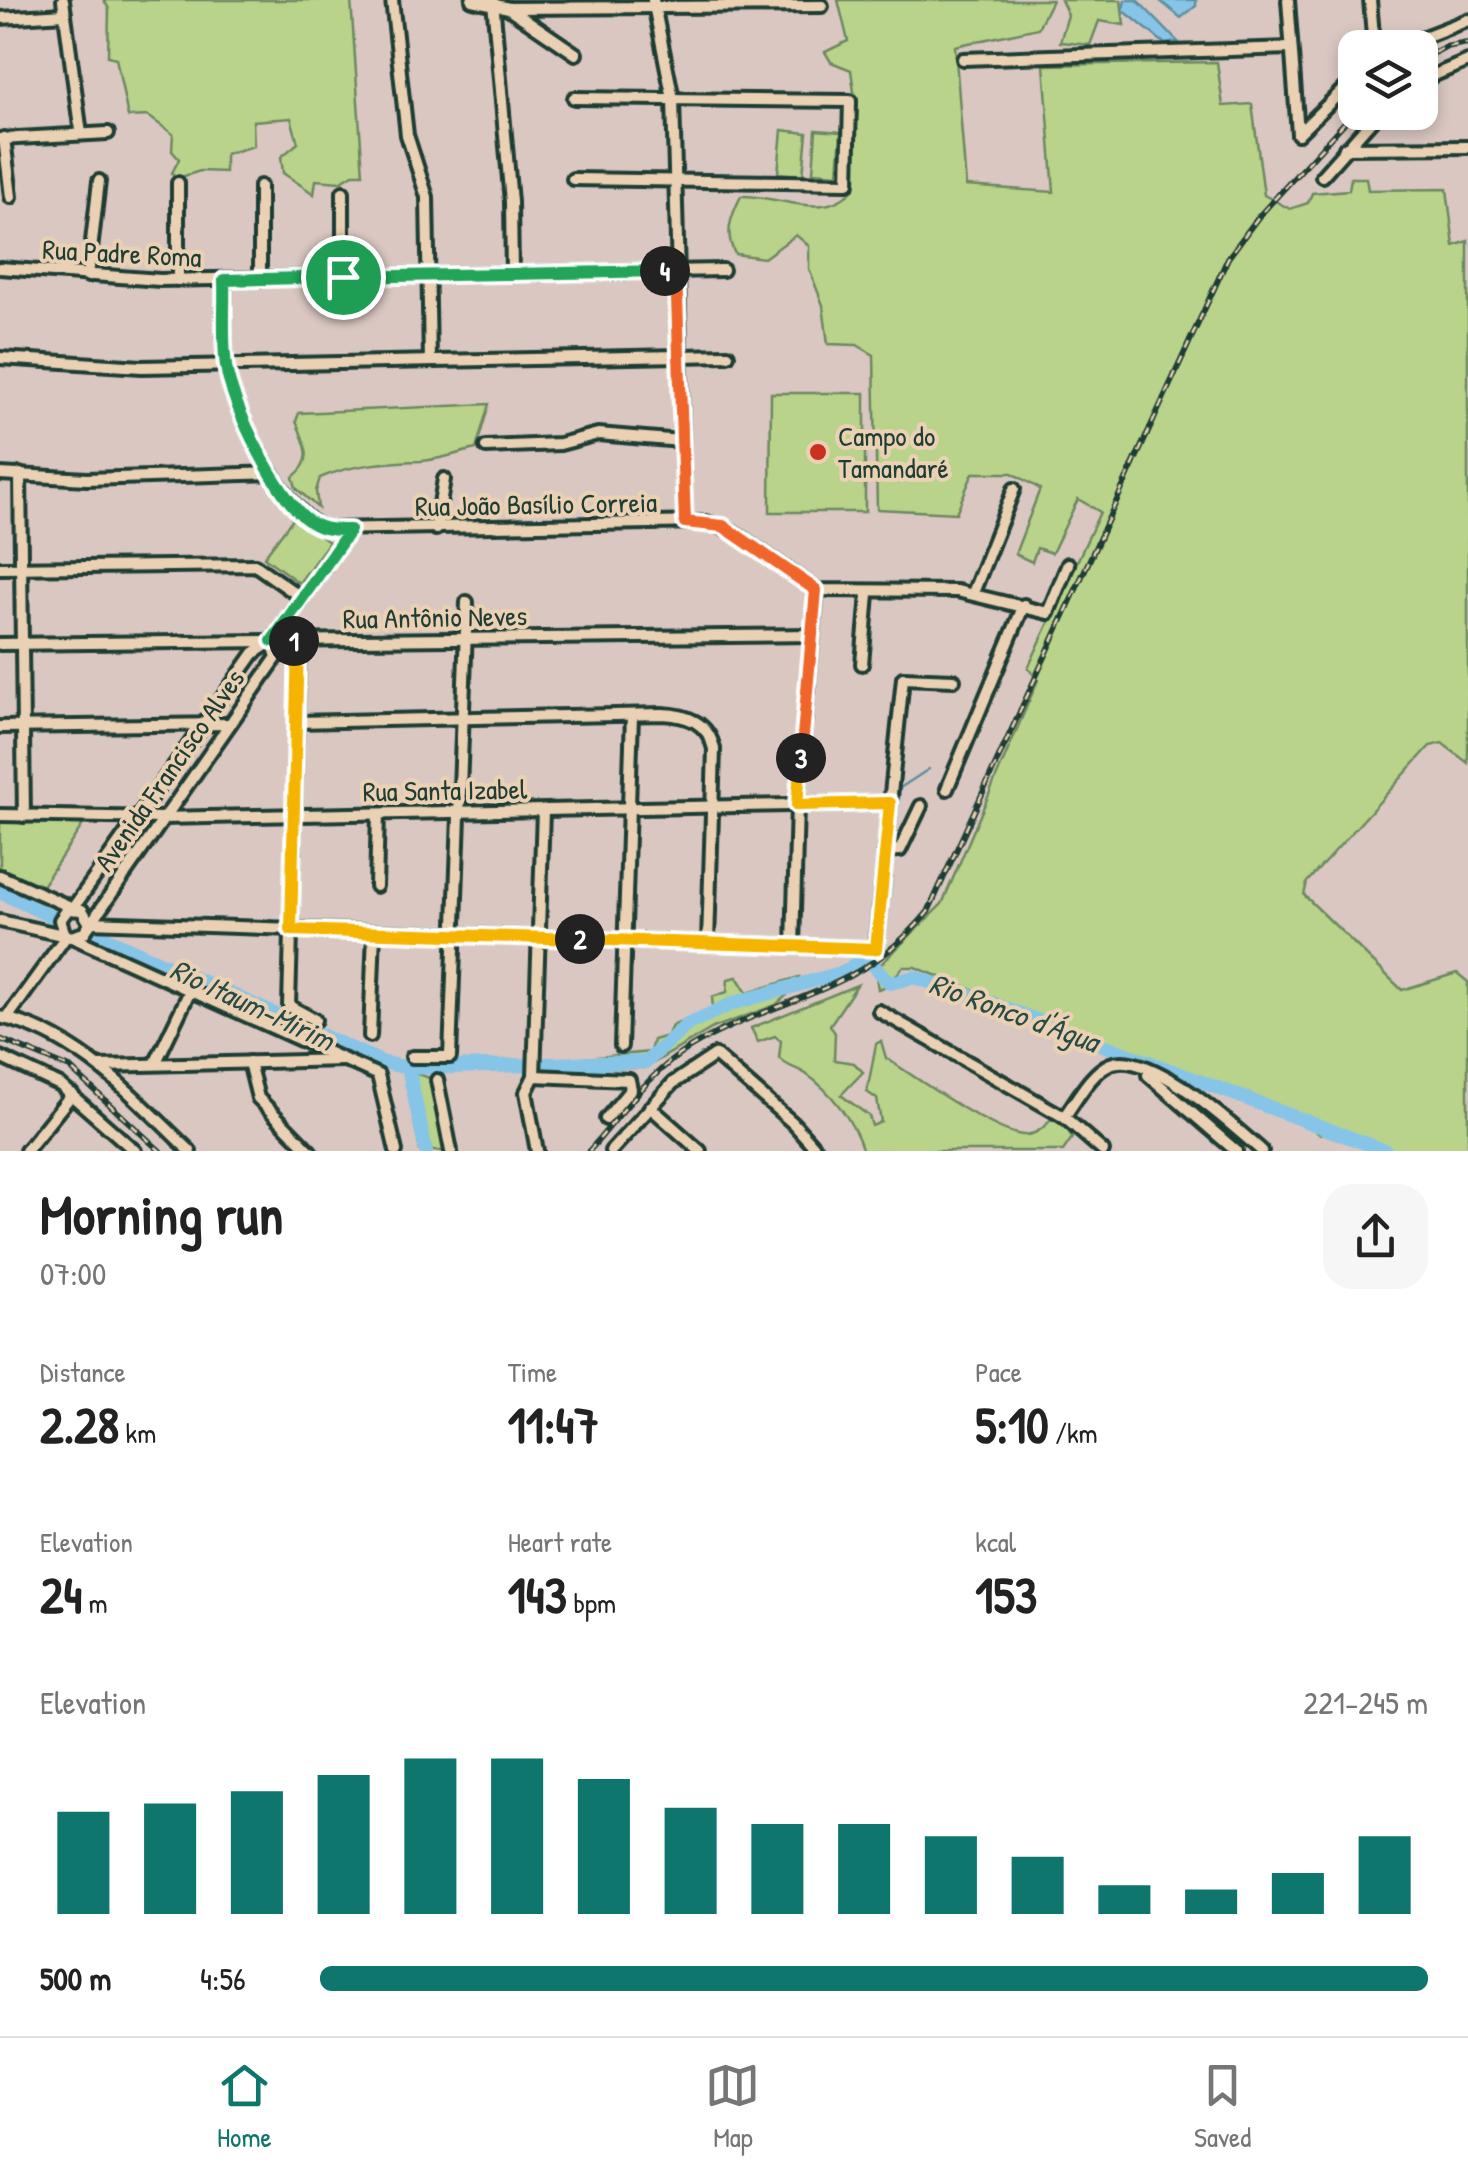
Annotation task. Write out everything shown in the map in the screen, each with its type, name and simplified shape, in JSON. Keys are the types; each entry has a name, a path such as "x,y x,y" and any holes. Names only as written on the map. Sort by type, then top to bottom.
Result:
{"street":[{"path":"63,0 82,134"},
{"path":"392,0 407,135 426,188 430,361"},
{"path":"472,0 509,8 576,54"},
{"path":"1288,0 1298,134 1338,95"},
{"path":"1370,0 1372,30"},
{"path":"493,3 511,202 512,274"},
{"path":"509,8 654,4 822,6"},
{"path":"654,4 672,99 685,522"},
{"path":"0,18 65,14"},
{"path":"1438,32 1468,20"},
{"path":"963,59 1291,48"},
{"path":"1438,74 1468,61"},
{"path":"573,180 848,183 850,101 574,98"},
{"path":"1322,176 1362,130"},
{"path":"11,197 2,139 108,133"},
{"path":"1346,148 1468,146"},
{"path":"88,276 98,181"},
{"path":"178,183 178,280"},
{"path":"260,186 260,279"},
{"path":"343,192 343,277"},
{"name":"Rua Padre Roma","path":"0,268 178,280 723,270"},
{"name":"Rua João Basílio Correia","path":"224,280 226,366 272,473 311,522 350,530 685,522 723,526 816,590"},
{"path":"0,358 96,366 226,366 728,355"},
{"path":"486,448 560,444 598,434 682,440"},
{"path":"0,474 87,479 272,473"},
{"path":"20,474 24,816"},
{"path":"436,529 444,479"},
{"path":"973,593 1014,489"},
{"name":"Avenida Francisco Alves","path":"73,908 254,652 272,641 350,530"},
{"path":"793,946 797,805 816,590 868,594 973,593 1048,614 1068,564"},
{"path":"0,568 256,565 302,598"},
{"path":"862,664 868,594"},
{"path":"412,1057 450,1057 468,602"},
{"path":"947,789 1024,605"},
{"name":"Rua Antônio Neves","path":"0,644 811,635"},
{"name":"Avenida Francisco Alves","path":"89,922 276,657 272,641"},
{"path":"298,641 288,1006 315,1020"},
{"path":"89,922 876,949 903,678 954,680"},
{"path":"296,722 672,714 704,726 714,749 708,943"},
{"path":"620,1046 632,715"},
{"path":"0,727 229,724"},
{"name":"Rua Santa Izabel","path":"0,815 162,818 890,803"},
{"path":"885,852 900,850 921,806"},
{"path":"536,1151 526,1092 534,1076 543,811"},
{"path":"376,886 378,814"},
{"path":"108,858 125,870"},
{"path":"0,876 82,910 89,922"},
{"path":"67,935 62,915 73,908"},
{"path":"0,921 67,935 378,1075 396,1151"},
{"path":"89,922 84,934 67,935 3,1017 48,1034 100,1066 190,1151"},
{"path":"370,1036 374,932"},
{"path":"155,1064 191,989"},
{"path":"878,1011 1064,1116 1103,1151"},
{"path":"611,1151 690,1068 704,1058 721,1056 818,1151"},
{"path":"0,1057 35,1070 72,1094 134,1151"},
{"path":"100,1066 346,1060"},
{"path":"249,1062 258,1098 310,1151"},
{"path":"1064,1116 1109,1065 1126,1063 1193,1091 1262,1151"},
{"path":"1140,1068 1236,1151"},
{"path":"534,1076 628,1080 631,1089 606,1119"},
{"path":"437,1080 451,1151"},
{"path":"26,1151 72,1094"},
{"path":"650,1106 700,1151"}],"green space":[{"path":"104,0 351,0 363,174 353,174 340,182 316,180 314,194 283,173 281,157 298,143 291,118 253,121 254,146 225,154 225,172 200,171 178,178 172,173 179,159 172,151 173,134 148,116 128,117 116,58 108,56 109,9"},
{"path":"838,0 1052,0 1038,28 955,46 966,186 1054,192 1044,65 1217,62 1223,106 1252,104 1264,195 1290,209 1308,203 1312,193 1349,190 1351,178 1366,178 1368,190 1447,189 1454,246 1468,241 1468,763 1442,743 1430,746 1307,882 1304,895 1402,990 1457,973 1468,982 1468,1151 1374,1151 1365,1143 1343,1140 1337,1131 1319,1134 1308,1124 1189,1083 1178,1071 915,967 903,967 887,986 878,989 875,970 942,904 1038,680 1028,668 1100,512 1078,499 1052,553 1037,548 1032,562 1015,554 1040,489 1012,473 973,473 956,513 877,509 874,355 857,345 828,344 823,305 809,269 809,246 796,235 764,258 735,254 730,225 741,196 816,206 843,198 855,188 857,114 851,70 831,62 825,52 848,41"},
{"path":"1061,0 1121,0 1124,25 1099,21 1090,45 1060,42 1068,15"},
{"path":"782,130 807,133 803,175 778,173"},
{"path":"816,130 841,132 838,174 813,172"},
{"name":"Campo do Tamandaré","path":"771,393 865,393 865,512 770,512"},
{"path":"489,404 476,449 435,459 332,473 320,478 316,491 318,508 296,488 293,477 306,458 296,421 299,413"},
{"path":"294,517 329,542 299,583 264,557"},
{"path":"0,821 84,823 40,889 0,870"},
{"path":"737,977 747,993 799,977 803,980 776,1005 713,1028 645,1068 552,1068 555,1061 650,1052 653,1040 667,1036 672,1026 713,1009 712,997 727,992 728,979"},
{"path":"857,985 830,1025 835,1033 834,1060 854,1063 863,1072 841,1095 869,1116 872,1126 881,1122 877,1099 867,1092 876,1044 881,1041 886,1058 996,1126 1026,1135 1041,1129 1052,1118 1063,1121 1072,1138 1063,1151 863,1151 854,1129 833,1099 816,1081 779,1058 781,1041 775,1036 758,1042 751,1028"},
{"path":"417,1074 430,1078 446,1151 420,1151 408,1088"}],"water":[{"path":"1125,0 1137,0 1178,42 1165,44 1123,10"},
{"path":"1159,0 1196,0 1196,6 1181,18"}],"waterway":[{"path":"895,843 900,788 929,769"},
{"path":"869,957 878,957 884,950 892,877"},
{"name":"Rio Itaum-Mirim","path":"0,892 56,919"},
{"name":"Rio Itaum-Mirim","path":"99,935 381,1062 408,1068 530,1065"},
{"name":"Rio Ronco d'Água","path":"547,1064 646,1062 688,1024 734,1003 848,971 863,955 890,983 914,977 975,997 1386,1151"},
{"path":"408,1068 426,1151"}],"railway":[{"path":"1438,51 1468,43"},
{"path":"589,1151 649,1081 676,1057 723,1030 845,978 902,940 928,912 1228,258 1259,216 1338,130"},
{"path":"0,1039 70,1068 160,1151"}],"place":[{"name":"Campo do Tamandaré","path":"818,452"}],"route":[{"path":"676,271 685,522 706,522 732,530 816,590 797,805 890,803 876,949 291,930 298,641 272,641 350,530 326,529 300,514 272,473 226,366 224,280 343,277 676,271"}]}
